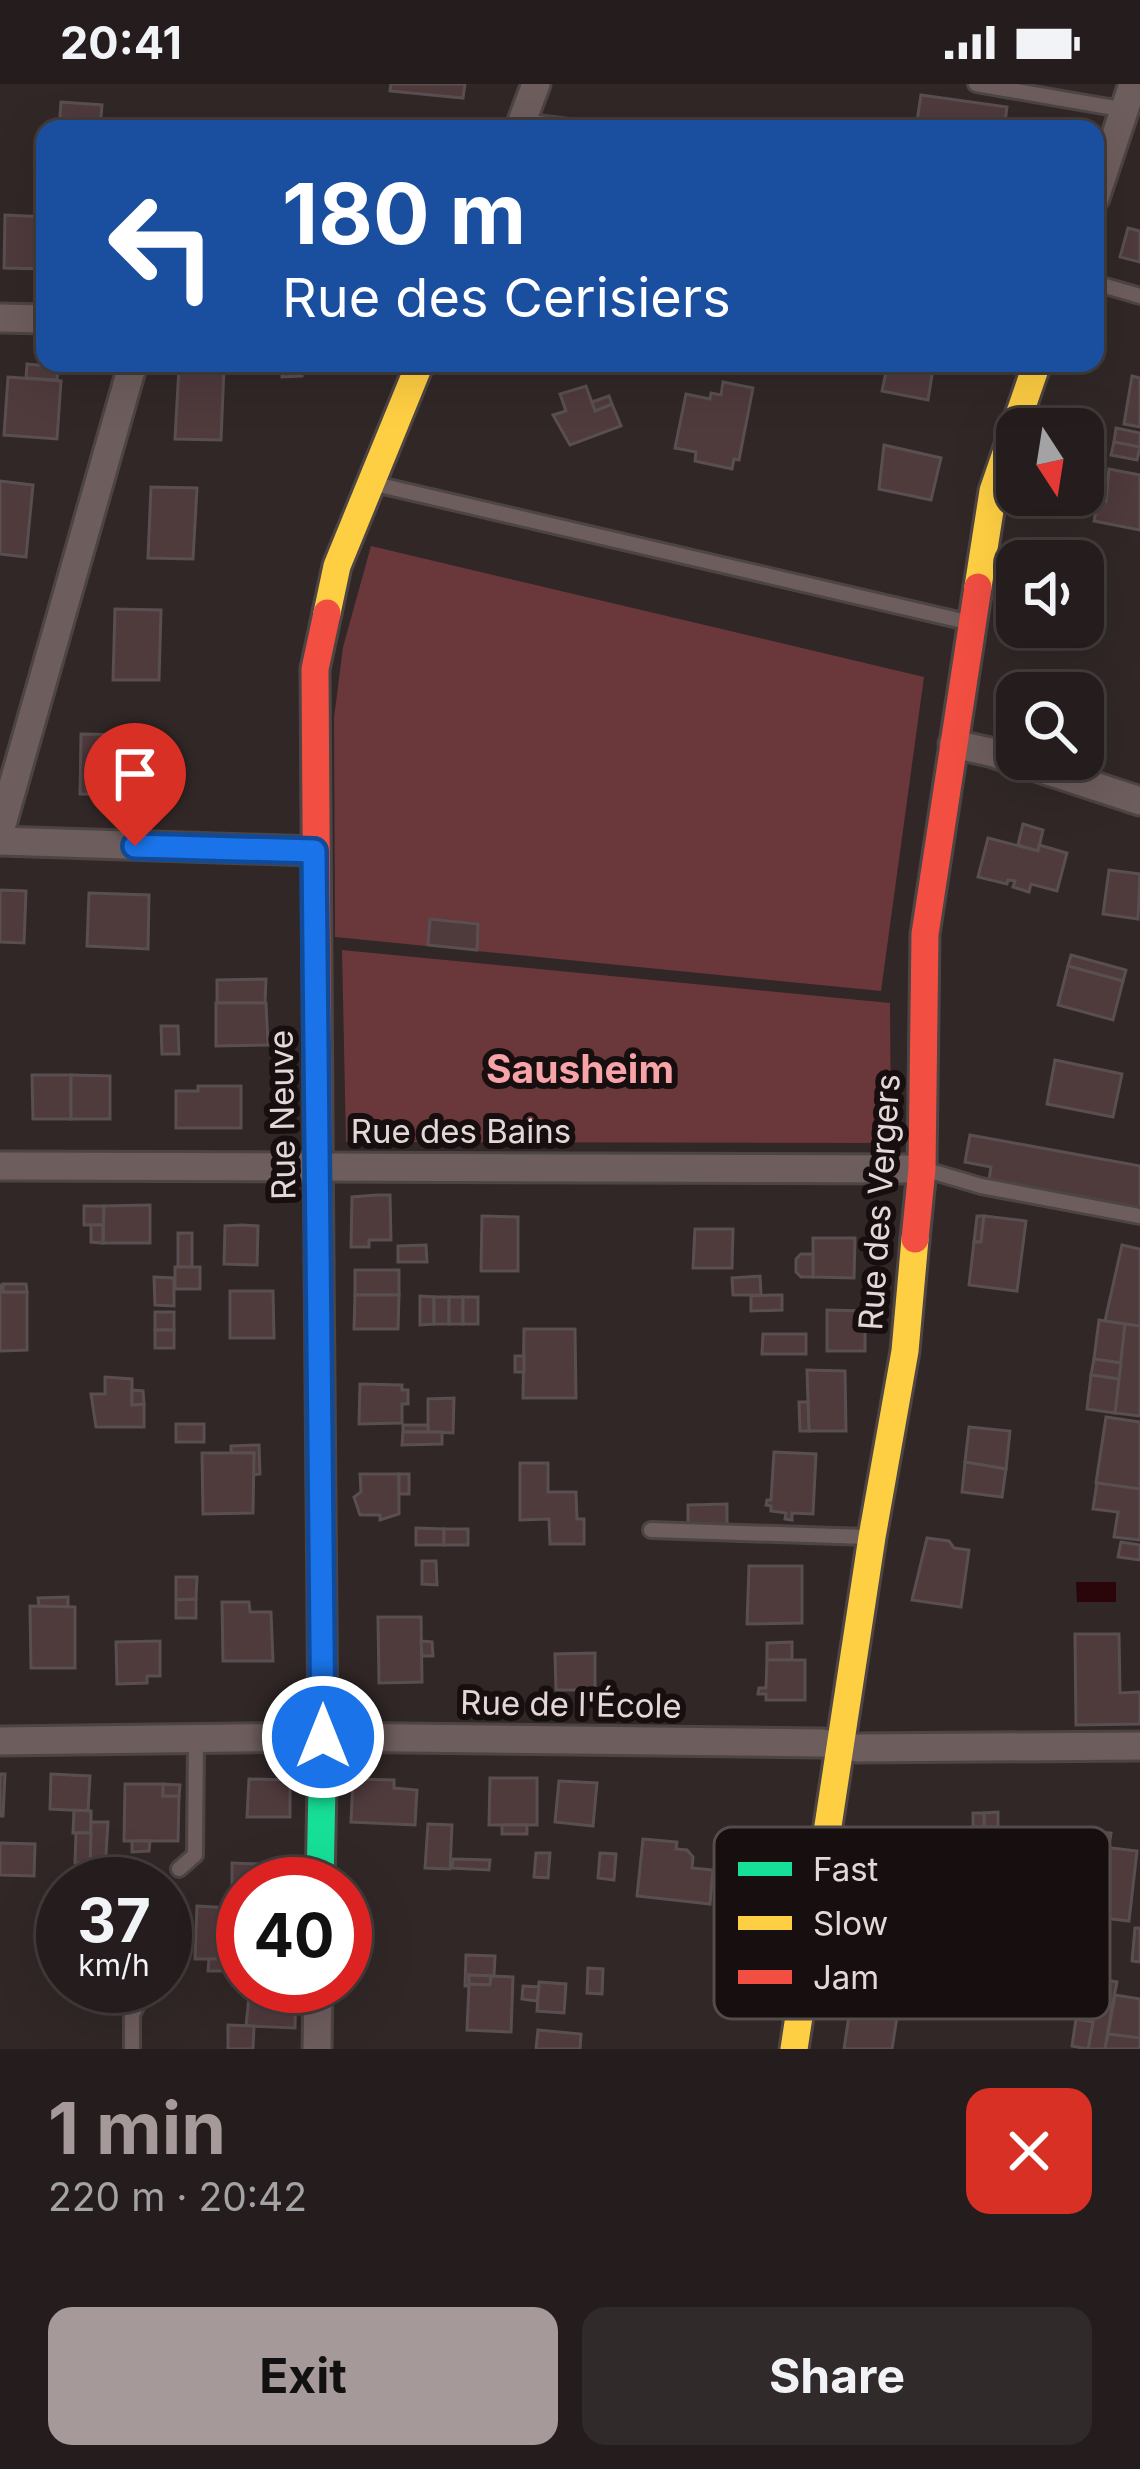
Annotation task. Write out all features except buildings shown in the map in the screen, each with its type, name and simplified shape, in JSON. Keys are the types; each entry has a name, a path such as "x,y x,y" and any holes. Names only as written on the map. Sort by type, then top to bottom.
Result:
{"street":[{"path":"522,120 536,84"},
{"path":"1104,172 1130,97"},
{"path":"0,318 36,319"},
{"path":"0,831 130,372"},
{"name":"Rue Neuve","path":"321,1857 315,669 337,566 416,372"},
{"name":"Rue des Vergers","path":"827,1827 905,1351 922,1168 925,934 993,491 1034,372"},
{"path":"953,744 1140,801"},
{"path":"0,842 314,851"},
{"name":"Rue des Bains","path":"0,1166 922,1168"},
{"name":"Rue de l'École","path":"0,1741 323,1737 1140,1747"},
{"path":"317,2049 318,2013"},
{"name":"Rue des Vergers","path":"794,2049 798,2019"}],"lane":[{"path":"976,84 1130,97"},
{"path":"1104,286 1140,296"},
{"path":"372,483 972,623"},
{"path":"922,1168 981,1186 1140,1216"},
{"path":"651,1530 872,1537"},
{"path":"192,1858 196,1739"},
{"path":"132,2049 133,2013"}],"shaded area":[{"path":"371,546 924,677 881,991 335,937 334,718 343,647"},
{"path":"342,950 890,1003 891,1143 346,1142"},
{"path":"1076,1582 1116,1582 1116,1602 1077,1602"}],"traffic: fast":[{"path":"319,1261 321,1857"}],"traffic: slow":[{"path":"327,613 337,566 416,372"},
{"path":"978,587 993,491 1034,372"},
{"path":"828,1827 905,1351 915,1239"},
{"path":"794,2049 799,2019"}],"traffic: jam":[{"path":"915,1239 922,1169 925,934 978,587"},
{"path":"319,1261 315,669 327,613"}],"district":[{"name":"Sausheim","path":"580,1069"}],"route":[{"path":"135,846 314,851 323,1737"}]}
